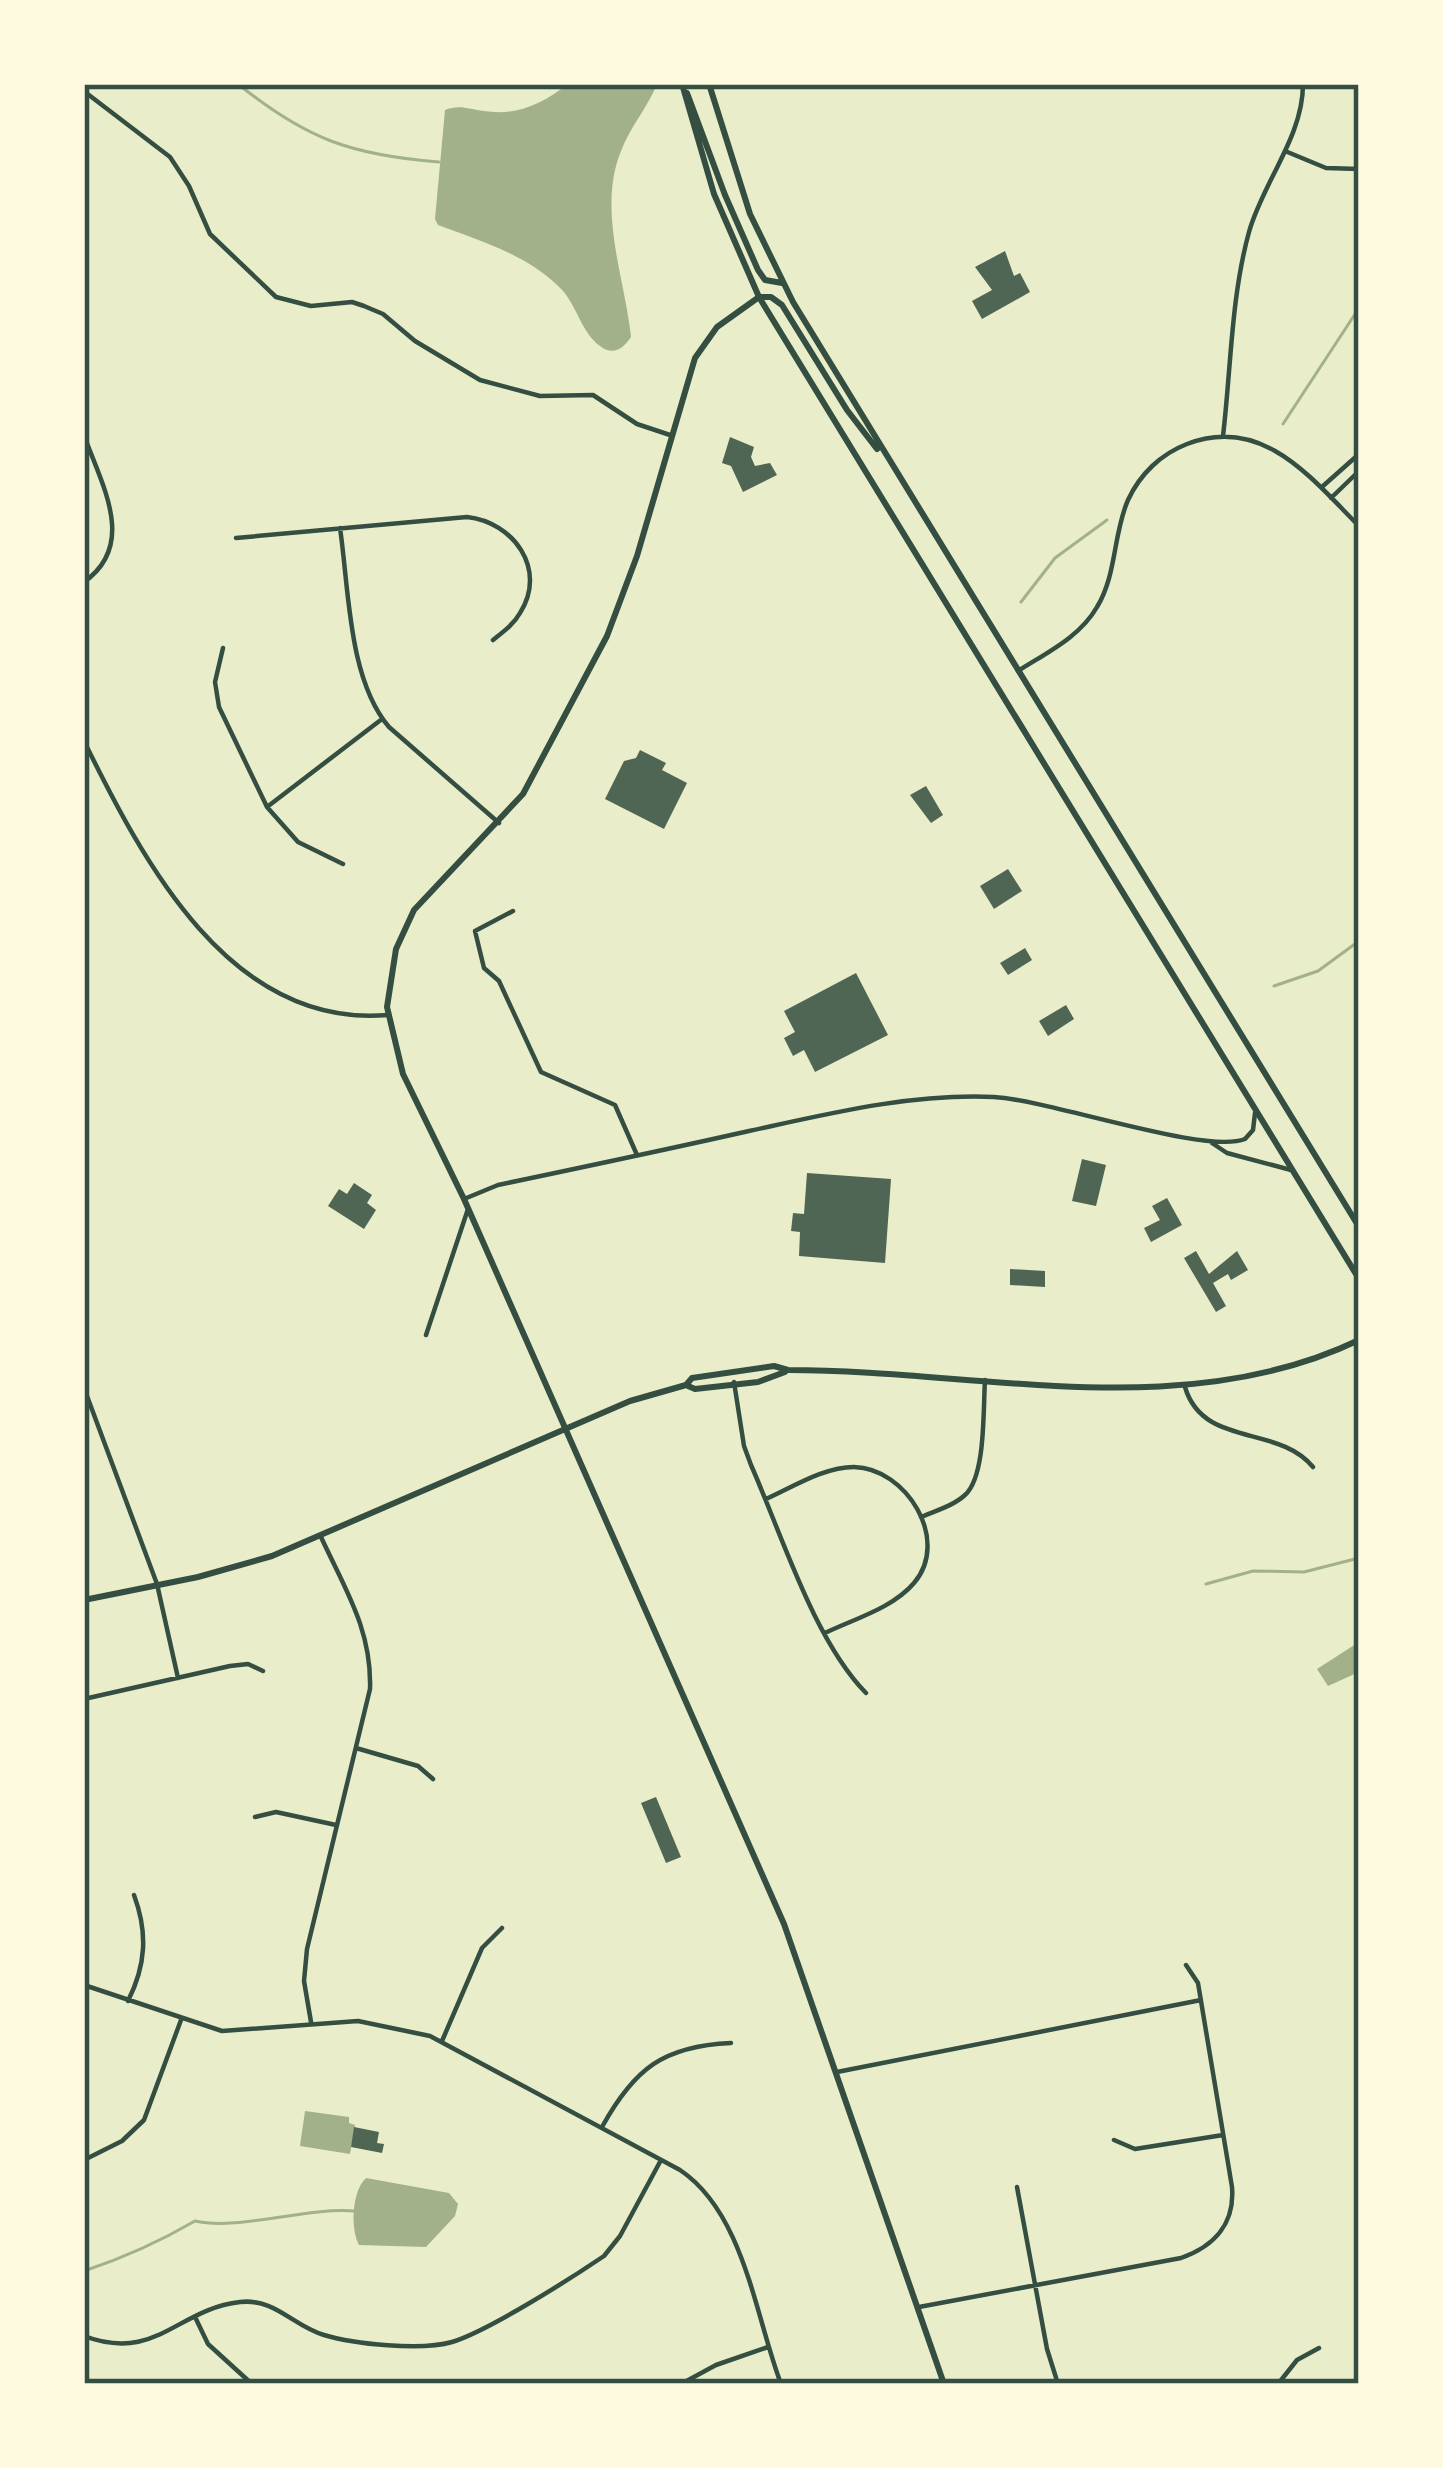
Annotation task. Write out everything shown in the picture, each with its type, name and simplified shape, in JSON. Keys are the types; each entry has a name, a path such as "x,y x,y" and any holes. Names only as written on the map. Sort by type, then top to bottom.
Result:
{"main road":[{"path":"683,84 758,270 765,280 782,284"},
{"path":"683,84 714,194 759,297 1359,1279"},
{"path":"709,84 750,214 782,284 1359,1227"},
{"path":"898,476 847,410 782,305 771,297 759,297 728,317 705,342 687,376 637,556 607,636 535,776 499,823 414,910 396,950 388,1016 403,1074 464,1199 784,1924 944,2384"},
{"path":"84,1600 251,1563 630,1401 686,1385 692,1378 774,1366 1141,1389 1185,1387 1288,1370 1359,1340"},
{"path":"686,1385 695,1389 758,1382 788,1370"}],"street":[{"path":"1223,436 1244,250 1259,204 1298,121 1303,84"},
{"path":"85,92 170,157 210,234 276,297 311,306 352,302 364,306 480,380 525,394 593,395 637,424 670,435"},
{"path":"1284,150 1327,168 1359,169"},
{"path":"84,435 114,526 108,556 84,582"},
{"path":"1018,671 1069,638 1096,608 1111,575 1125,508 1146,472 1176,448 1223,436 1268,445 1289,458 1359,526"},
{"path":"1322,488 1359,454"},
{"path":"1331,498 1359,471"},
{"path":"236,538 467,517 486,520 503,529 524,553 529,592 519,616 493,640"},
{"path":"340,528 362,677 382,719 499,823"},
{"path":"223,648 215,682 219,707 267,807 298,842 343,864"},
{"path":"267,807 382,719"},
{"path":"84,741 154,872 188,917 230,958 268,986 317,1011 388,1016"},
{"path":"513,911 475,931 484,968 499,981 541,1072 615,1105 637,1155"},
{"path":"464,1199 498,1186 637,1155 934,1097 1032,1102 1212,1143 1245,1139 1255,1127 1255,1108"},
{"path":"1212,1143 1227,1153 1293,1171"},
{"path":"426,1335 468,1210"},
{"path":"921,1517 961,1499 973,1485 986,1379"},
{"path":"734,1382 744,1446 766,1499 825,1633 845,1671 866,1693"},
{"path":"1185,1387 1193,1407 1218,1427 1272,1439 1303,1454 1313,1467"},
{"path":"84,1388 157,1584 178,1678"},
{"path":"766,1499 839,1468 865,1468 904,1490 921,1517 927,1536 926,1563 913,1585 891,1602 825,1633"},
{"path":"311,2022 304,1981 307,1949 370,1689 371,1658 363,1627 320,1534"},
{"path":"84,1699 230,1666 248,1664 263,1671"},
{"path":"356,1748 418,1766 434,1779"},
{"path":"254,1817 276,1812 337,1825"},
{"path":"128,2001 141,1972 144,1948 134,1895"},
{"path":"442,2041 482,1948 502,1928"},
{"path":"919,2307 1181,2258 1210,2244 1232,2209 1201,2000 1194,1972 1186,1965"},
{"path":"84,1985 230,2032 311,2022 384,2024 442,2041 661,2159 694,2180 722,2213 781,2384"},
{"path":"837,2072 1201,2000"},
{"path":"84,2160 122,2141 144,2120 181,2020"},
{"path":"602,2127 627,2084 653,2062 681,2050 731,2043"},
{"path":"1114,2140 1135,2149 1223,2135"},
{"path":"84,2336 108,2344 139,2344 225,2305 252,2302 279,2309 314,2332 336,2338 423,2346 454,2341 604,2256 620,2236 661,2159"},
{"path":"1017,2187 1058,2384"},
{"path":"196,2319 217,2354 252,2384"},
{"path":"681,2384 716,2365 768,2347"},
{"path":"1278,2384 1297,2360 1319,2348"}],"shaded area":[{"path":"568,84 657,84 625,142 614,174 612,220 631,337 613,351 594,341 563,291 536,268 438,225 435,219 445,110 518,110"},
{"path":"1359,1642 1359,1672 1328,1686 1317,1669"},
{"path":"305,2111 349,2117 355,2125 350,2154 300,2146"},
{"path":"366,2178 449,2193 458,2204 455,2216 426,2247 359,2245 354,2210"}],"building":[{"path":"1005,251 1014,276 1020,273 1030,292 982,319 972,301 992,290 975,267"},
{"path":"730,437 754,447 755,466 770,463 777,475 743,492 731,466 722,463"},
{"path":"640,750 666,763 662,770 687,783 664,829 605,799 624,761 636,758"},
{"path":"926,786 943,815 931,823 910,795"},
{"path":"1008,869 1022,891 994,909 980,886"},
{"path":"1025,948 1032,960 1008,975 1000,963"},
{"path":"856,973 888,1035 815,1072 804,1050 793,1056 784,1038 795,1032 784,1011"},
{"path":"1066,1005 1074,1019 1048,1036 1039,1021"},
{"path":"1082,1159 1106,1165 1096,1206 1072,1201"},
{"path":"807,1173 891,1179 885,1263 799,1256 800,1232 791,1231 793,1213 804,1214"},
{"path":"354,1183 372,1195 367,1203 376,1210 364,1229 328,1206 339,1189 347,1194"},
{"path":"1167,1198 1182,1225 1151,1242 1144,1228 1160,1220 1152,1206"},
{"path":"1196,1251 1209,1274 1237,1251 1248,1270 1213,1283 1226,1306 1216,1312 1184,1258"},
{"path":"1010,1269 1045,1271 1045,1287 1010,1285"},
{"path":"656,1797 681,1857 666,1863 641,1803"},
{"path":"354,2127 379,2132 382,2153 351,2147"}],"waterway":[{"path":"238,84 286,118 331,141 380,155 439,162"},
{"path":"1283,424 1359,308"},
{"path":"1021,602 1055,558 1107,520"},
{"path":"1274,986 1318,971 1359,941"},
{"path":"1206,1584 1253,1571 1304,1572 1355,1559"},
{"path":"84,2271 195,2221 231,2223 355,2211"}]}
